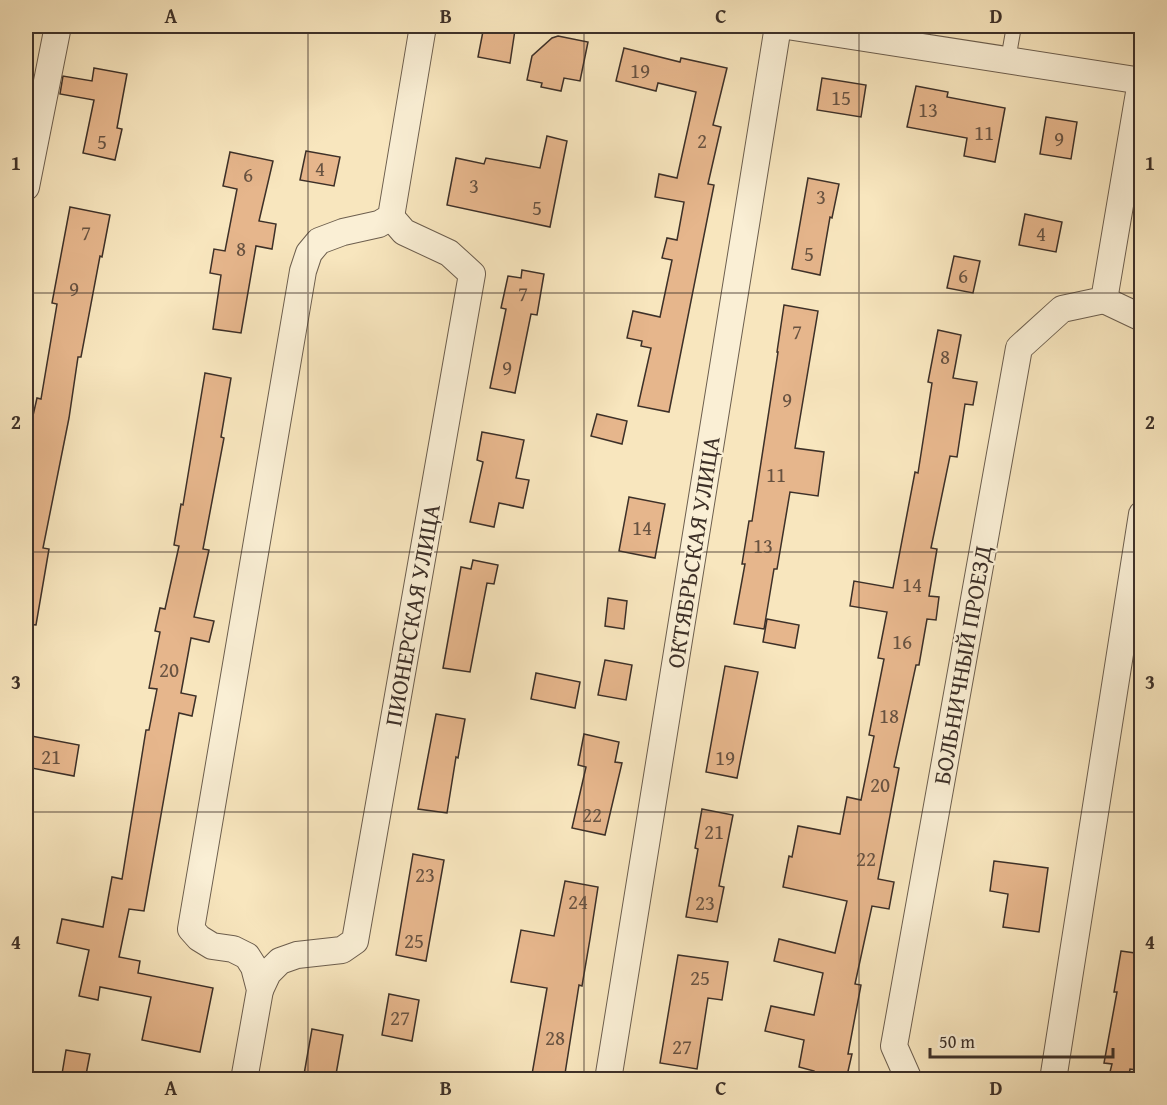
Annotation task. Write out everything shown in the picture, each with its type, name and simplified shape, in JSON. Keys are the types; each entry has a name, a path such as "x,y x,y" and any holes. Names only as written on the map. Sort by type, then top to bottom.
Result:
{"street":[{"path":"26,187 58,26"},
{"path":"391,218 423,26"},
{"name":"ОКТЯБРЬСКАЯ УЛИЦА","path":"608,1080 778,26"},
{"path":"787,26 1141,81 1104,300 1142,318"},
{"name":"ПИОНЕРСКАЯ УЛИЦА","path":"244,1080 260,990 268,973 280,961 297,955 342,950 355,941 472,274 449,253 404,232 391,218 379,224 343,232 319,241 309,253 301,282 191,929 199,938 212,946 233,949 247,957 254,967 260,990"},
{"name":"БОЛЬНИЧНЫЙ ПРОЕЗД","path":"909,1080 894,1046 1019,348 1062,309 1104,300"},
{"path":"1053,1080 1142,514"}],"lane":[{"path":"1008,60 1014,26"}],"building":[{"path":"484,26 515,30 510,63 478,57"},
{"path":"558,36 588,42 580,81 564,78 561,91 541,87 542,83 527,80 532,56 552,38"},
{"path":"624,48 680,62 681,58 727,68 713,125 721,127 708,184 714,185 669,412 638,406 651,348 641,346 642,341 627,338 633,311 660,317 672,260 662,258 667,238 677,240 684,202 655,197 659,174 677,178 696,92 658,83 656,91 616,81"},
{"path":"94,68 127,74 117,128 122,129 115,160 83,153 94,100 60,94 63,76 92,81"},
{"path":"822,78 866,85 861,117 817,110"},
{"path":"916,86 948,92 947,97 1005,108 995,162 964,156 967,138 907,127"},
{"path":"1046,117 1077,122 1071,159 1040,154"},
{"path":"547,136 567,141 550,227 447,205 456,158 484,164 486,158 540,168"},
{"path":"306,151 340,157 334,186 300,180"},
{"path":"230,152 273,161 259,221 276,224 272,249 256,246 241,333 213,329 221,275 210,273 214,249 225,251 237,189 223,186"},
{"path":"808,178 839,184 832,218 830,217 820,275 792,269"},
{"path":"70,207 110,215 81,357 78,357 69,418 43,548 49,549 36,625 26,624 26,432 29,433 37,398 41,399 57,304 52,303"},
{"path":"1025,214 1062,222 1056,252 1019,245"},
{"path":"954,256 980,261 973,293 947,288"},
{"path":"522,270 544,274 537,315 531,314 515,393 490,388 506,309 501,308 508,276 521,278"},
{"path":"784,305 818,311 795,448 824,452 818,496 790,492 764,629 734,624 745,564 742,564 749,521 752,521"},
{"path":"938,330 961,335 953,378 977,382 973,405 965,404 957,457 950,456 931,548 937,549 929,596 939,597 936,620 927,619 919,665 916,665 894,767 899,768 878,879 894,882 889,909 872,906 855,984 861,985 848,1054 852,1054 846,1080 812,1080 814,1071 799,1067 804,1040 765,1031 771,1006 814,1015 823,973 774,961 779,939 835,953 847,901 783,887 798,826 840,834 847,797 861,800 874,736 869,735 884,659 878,658 887,612 850,606 854,581 893,588 915,472 918,473 932,383 928,382"},
{"path":"205,373 231,378 221,437 224,438 203,549 209,550 194,617 214,621 209,642 191,638 181,693 196,696 192,716 179,713 144,911 129,909 119,957 140,961 138,973 213,988 200,1052 142,1040 151,997 100,987 98,1000 79,996 89,950 57,943 62,919 103,927 112,877 122,879 146,730 149,730 157,689 149,688 160,632 155,631 160,608 165,609 179,546 174,545"},
{"path":"597,414 627,421 622,444 591,436"},
{"path":"482,432 524,440 516,478 529,480 523,508 499,503 494,527 470,522 483,462 477,460"},
{"path":"629,497 665,504 655,558 619,551"},
{"path":"473,560 498,565 494,584 487,583 470,672 443,668 461,567 471,569"},
{"path":"608,598 627,601 624,629 605,626"},
{"path":"767,619 799,625 795,648 763,642"},
{"path":"605,660 632,665 626,700 598,695"},
{"path":"725,666 758,672 737,778 706,772"},
{"path":"536,673 580,682 575,708 531,699"},
{"path":"436,714 465,719 447,813 418,809"},
{"path":"584,734 619,742 615,762 622,763 605,835 572,828 586,767 578,765"},
{"path":"26,735 79,745 74,776 26,767"},
{"path":"702,809 733,815 719,886 724,887 717,922 686,917 698,849 695,848"},
{"path":"413,854 444,860 426,961 396,955"},
{"path":"994,861 1048,868 1039,932 1003,927 1008,894 990,891"},
{"path":"565,881 598,887 582,986 579,985 564,1080 531,1080 547,988 511,982 521,930 554,936"},
{"path":"1121,951 1142,954 1142,1049 1137,1070 1130,1069 1128,1080 1109,1076 1112,1064 1104,1063 1117,992 1114,992"},
{"path":"678,955 728,962 722,1000 708,998 697,1069 660,1063"},
{"path":"389,994 419,1000 412,1041 382,1035"},
{"path":"312,1029 343,1035 335,1080 303,1080"},
{"path":"66,1050 90,1054 85,1080 61,1080"}]}
